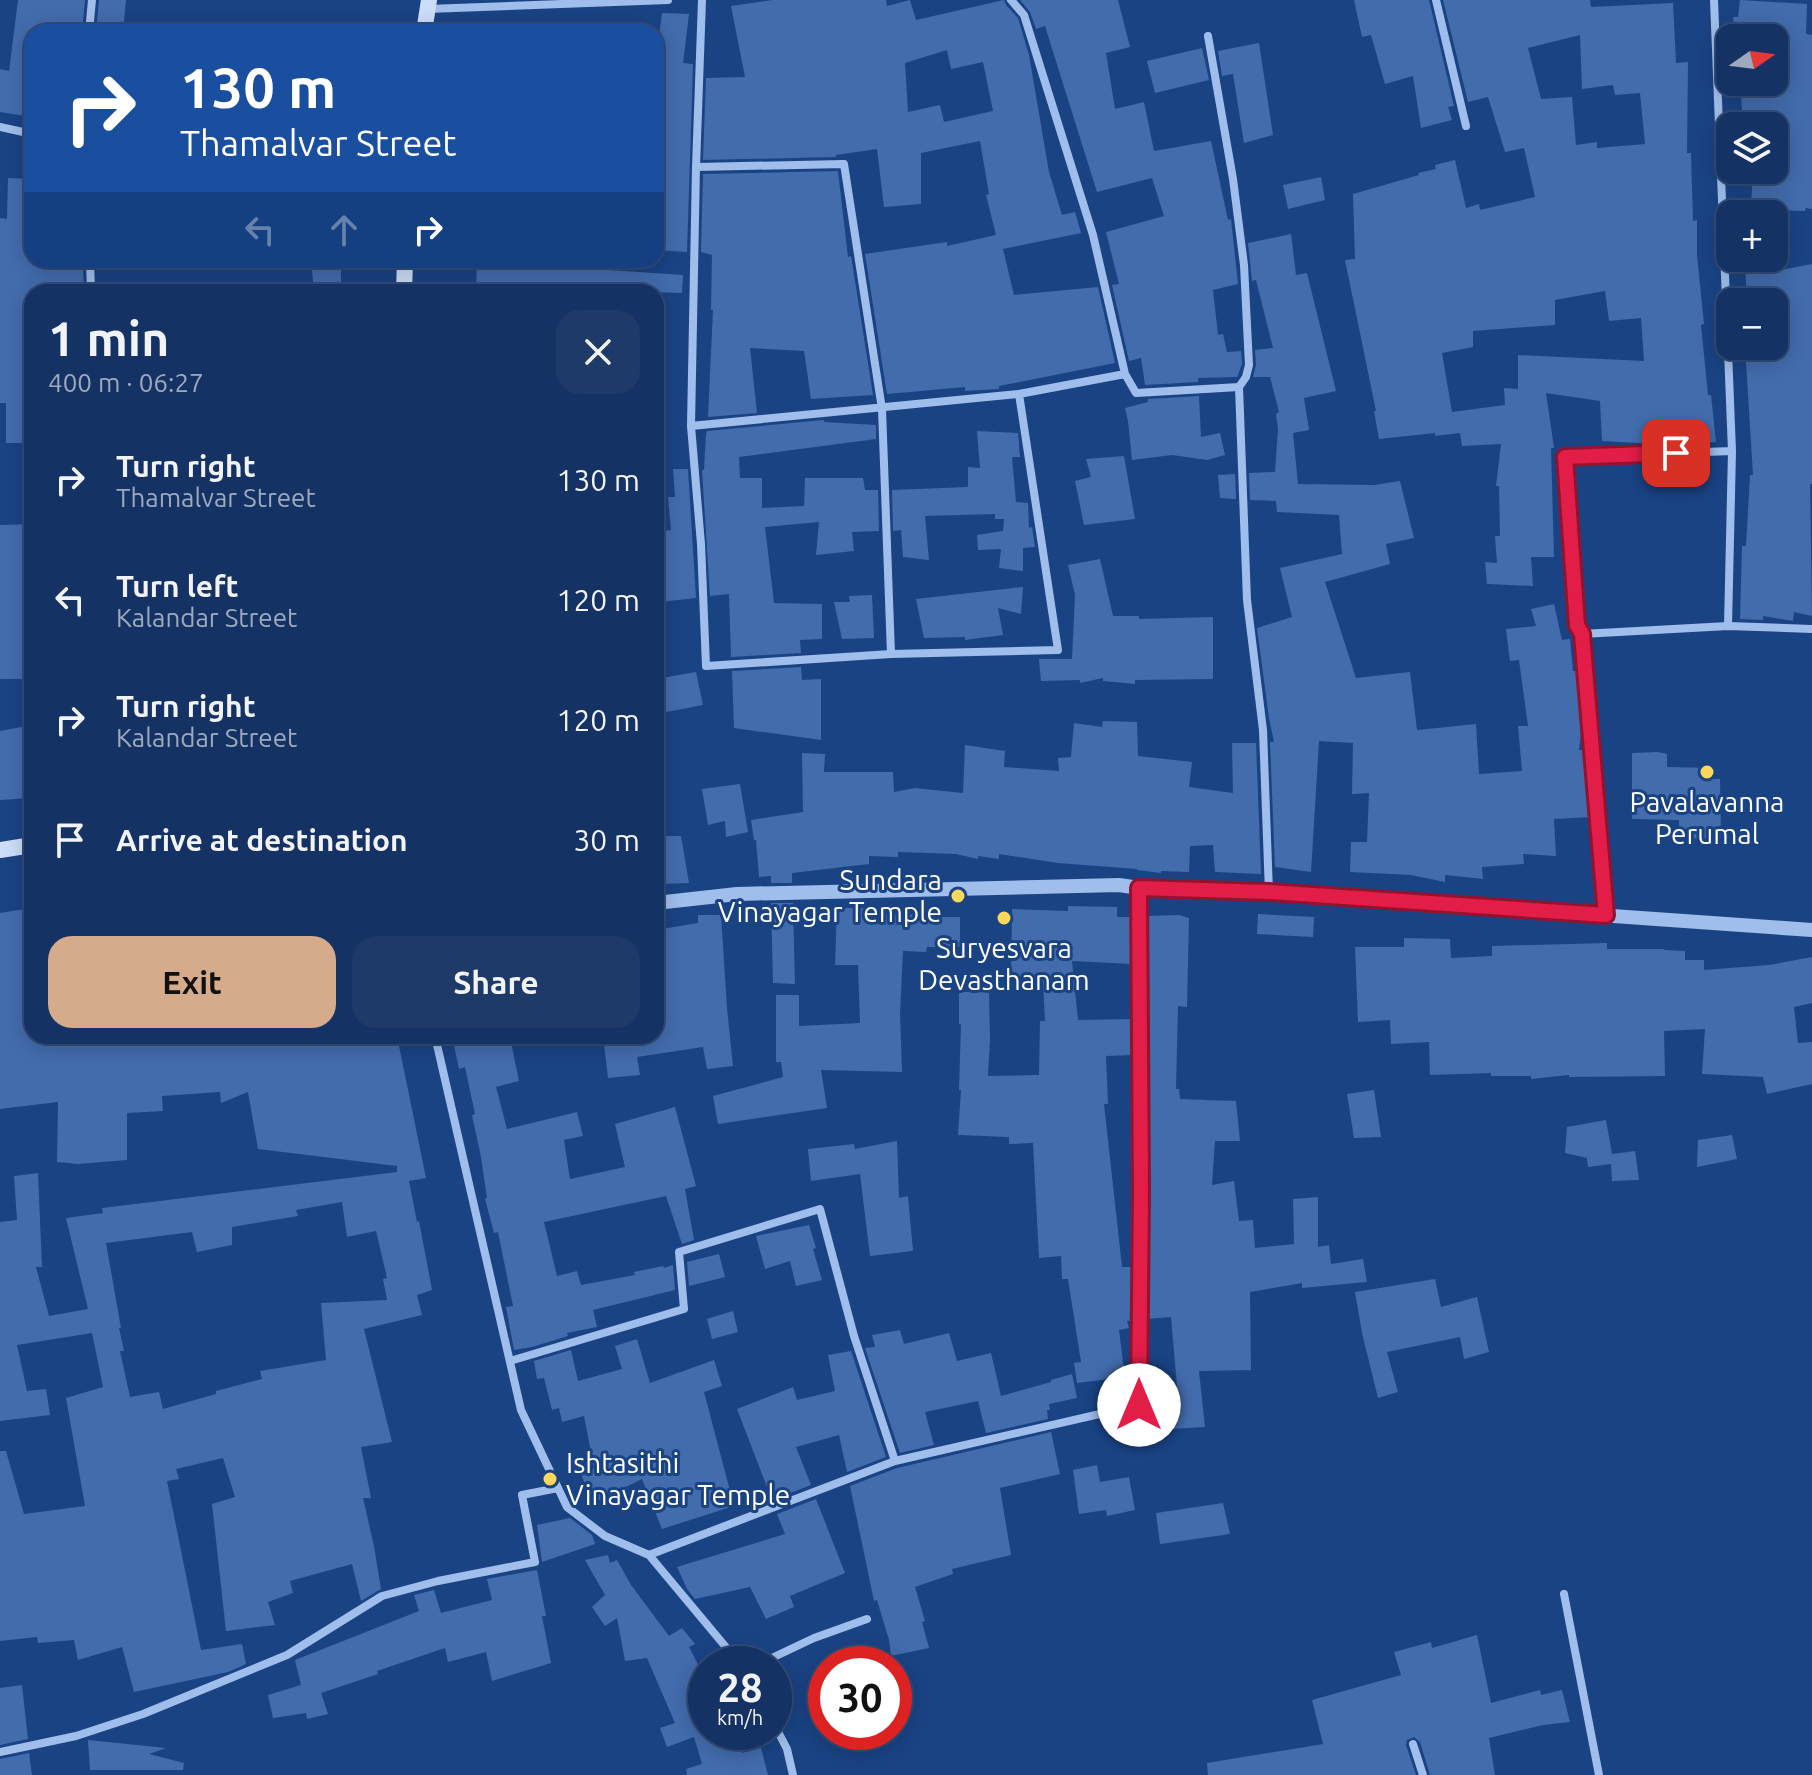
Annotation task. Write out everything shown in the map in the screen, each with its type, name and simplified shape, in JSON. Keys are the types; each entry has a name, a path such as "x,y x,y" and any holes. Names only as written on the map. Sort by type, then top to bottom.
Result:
{"main road":[{"path":"0,850 24,846"}],"street":[{"path":"90,24 92,0"},
{"path":"428,5 668,0"},
{"path":"702,0 691,426 701,544 706,666 891,654 1058,650 1019,394"},
{"path":"1011,0 1024,15 1093,235 1125,374 1136,393 1239,387"},
{"path":"1436,0 1466,126"},
{"path":"1714,0 1732,451 1728,626"},
{"path":"1208,36 1233,179 1244,265 1249,365 1239,387 1247,600 1263,730 1269,892"},
{"path":"0,127 24,132"},
{"path":"696,167 844,164 882,409 891,654"},
{"path":"691,426 1019,394 1125,374"},
{"path":"1606,915 1582,634 1577,625 1565,457 1732,451"},
{"path":"1582,634 1728,626 1812,629"},
{"path":"664,902 737,894 1119,885 1269,892 1812,930"},
{"path":"649,1555 895,1461 1139,1405 1139,888"},
{"path":"437,1044 521,1410 567,1507 605,1536 649,1555 725,1646"},
{"path":"510,1361 684,1309 679,1252 820,1209 854,1336 895,1461"},
{"path":"0,1752 76,1736 143,1714 287,1655 382,1596 438,1581 535,1562 522,1495 558,1488"},
{"path":"1564,1594 1599,1775"},
{"path":"792,1648 867,1619"},
{"path":"1413,1744 1423,1775"},
{"path":"787,1750 793,1775"}],"building":[{"path":"18,0 85,0 83,24 24,24 24,116 0,112 0,69 9,71"},
{"path":"99,0 126,0 124,24 97,24"},
{"path":"773,0 886,0 887,6 910,0 916,20 1004,0 1018,18 1029,55 1049,172 1062,215 1075,212 1081,233 1003,249 1014,295 1098,287 1115,363 999,386 999,389 965,391 965,387 887,394 865,254 947,242 947,246 996,235 986,195 989,194 980,141 921,153 921,204 884,207 877,149 836,157 703,160 706,78 745,77 731,6","holes":["947,50 951,69 983,62 993,111 944,122 940,105 908,112 905,63"]},
{"path":"1020,0 1118,0 1130,47 1106,53 1115,109 1144,102 1154,151 1211,141 1228,220 1231,219 1238,284 1213,290 1218,335 1223,334 1227,352 1241,351 1242,364 1237,377 1145,385 1141,358 1129,361 1112,285 1119,284 1106,232 1164,216 1152,178 1097,192 1045,26 1036,29 1030,12"},
{"path":"1354,0 1429,0 1454,106 1448,107 1452,120 1421,128 1413,76 1385,84 1371,35 1362,37"},
{"path":"1443,0 1590,0 1591,7 1673,3 1676,63 1688,62 1687,153 1691,153 1693,221 1697,220 1704,324 1701,325 1716,442 1677,445 1602,441 1600,401 1546,393 1554,448 1551,448 1554,557 1531,557 1533,586 1487,584 1485,562 1497,563 1495,536 1500,536 1499,486 1496,486 1501,444 1462,446 1460,433 1379,439 1345,260 1355,259 1353,194 1436,169 1435,165 1455,160 1466,208 1479,204 1480,210 1535,197 1524,148 1505,152 1488,97 1468,102","holes":["1580,35 1582,89 1613,85 1615,95 1640,93 1645,144 1597,148 1597,142 1576,145 1572,97 1541,99 1528,48","1605,291 1609,321 1641,318 1644,361 1518,355 1518,389 1504,388 1505,405 1452,412 1442,353 1473,347 1473,331 1555,325 1555,300"]},
{"path":"1740,0 1807,4 1806,34 1812,35 1812,209 1788,210 1788,200 1751,200 1752,184 1788,184 1788,112 1742,112 1741,96 1788,96 1788,24 1734,24 1733,17 1738,17"},
{"path":"662,13 689,14 683,63 693,64 687,252 664,251 664,24 661,24"},
{"path":"1259,43 1273,135 1244,143 1233,74 1222,76 1218,51"},
{"path":"1202,48 1209,80 1155,93 1147,61"},
{"path":"838,171 848,257 851,256 873,395 811,399 804,351 750,348 757,413 708,417 712,255 701,252 703,174"},
{"path":"1321,177 1325,200 1288,209 1283,185"},
{"path":"8,178 24,179 24,268 83,268 84,284 24,284 24,443 6,443 6,403 0,403 0,218 7,219"},
{"path":"1291,234 1296,275 1307,273 1336,391 1304,398 1309,430 1293,433 1298,484 1375,485 1400,481 1414,538 1386,544 1390,564 1325,582 1356,678 1410,672 1417,730 1476,724 1479,774 1522,771 1518,726 1528,726 1519,660 1510,661 1506,629 1536,626 1531,609 1554,604 1562,640 1570,639 1573,671 1577,671 1581,733 1579,750 1585,750 1591,817 1554,819 1556,856 1523,854 1524,864 1482,867 1483,879 1445,875 1445,882 1411,875 1350,872 1351,842 1367,842 1369,793 1352,794 1353,743 1319,741 1311,872 1275,867 1270,742 1274,742 1257,628 1292,617 1280,568 1342,554 1339,515 1277,512 1276,501 1250,500 1249,473 1275,472 1276,414 1279,412 1270,377 1253,377 1255,350 1273,348 1256,280 1252,281 1248,243"},
{"path":"1812,264 1812,616 1794,612 1793,621 1763,616 1763,620 1740,619 1742,546 1746,546 1750,475 1753,475 1746,360 1788,360 1788,288 1746,288 1745,272 1788,272 1788,269"},
{"path":"312,268 341,268 341,284 313,284"},
{"path":"477,268 579,268 683,275 682,293 664,292 664,284 476,284"},
{"path":"1199,396 1201,437 1220,433 1225,455 1207,460 1172,455 1132,460 1125,408 1148,402 1148,399"},
{"path":"824,420 876,425 876,439 739,457 740,478 762,478 762,508 804,506 805,478 863,478 865,490 878,490 879,531 852,532 854,551 816,555 819,522 765,527 774,603 822,604 822,639 800,640 801,653 731,657 729,594 710,596 702,470 707,431"},
{"path":"977,431 1018,433 1020,457 1012,457 1016,502 1028,503 1029,528 1032,527 1035,547 1023,548 1023,571 999,568 1001,549 978,550 977,535 1003,531 1004,519 995,519 995,514 925,516 929,560 903,557 901,530 893,531 892,490 968,487 968,467 980,468"},
{"path":"1124,456 1135,519 1084,525 1075,481 1091,477 1086,459"},
{"path":"673,469 688,469 696,598 664,601 664,531 671,530 668,497 675,497"},
{"path":"1235,474 1236,499 1220,498 1218,475"},
{"path":"24,524 24,679 0,679 0,525"},
{"path":"1100,559 1113,616 1139,616 1139,619 1213,617 1213,679 1135,680 1135,684 1103,681 1103,678 1080,683 1080,680 1041,681 1039,659 1072,659 1075,595 1068,565"},
{"path":"1023,587 1021,614 998,608 1003,635 965,640 965,637 924,638 916,599"},
{"path":"872,595 874,638 842,639 834,602 850,602 849,596"},
{"path":"801,667 802,680 821,679 821,740 734,728 732,671"},
{"path":"696,672 703,705 664,712 664,678"},
{"path":"1103,721 1137,722 1138,756 1192,762 1189,787 1233,793 1232,743 1256,743 1261,874 1215,872 1213,845 1190,846 1189,872 1161,873 999,854 999,859 978,856 978,859 956,854 898,852 898,857 869,856 869,864 792,873 792,883 771,883 771,876 759,877 751,820 803,812 802,753 825,754 824,772 893,772 894,792 915,788 963,793 965,745 1005,751 1004,767 1059,771 1058,758 1071,757 1074,723 1102,727"},
{"path":"24,727 24,798 0,800 0,731"},
{"path":"1632,753 1667,754 1667,767 1714,768 1714,779 1720,779 1721,838 1679,839 1679,820 1632,819"},
{"path":"740,784 748,832 726,837 725,821 708,825 702,789"},
{"path":"664,836 681,836 689,883 664,884"},
{"path":"771,903 793,903 795,984 773,983"},
{"path":"1068,906 1117,907 1117,917 1132,917 1132,964 1072,961 1078,1020 1133,1019 1133,1055 1106,1056 1108,1104 1104,1104 1122,1267 1133,1267 1133,1320 1127,1321 1129,1328 1119,1330 1125,1377 1077,1383 1074,1363 1081,1362 1068,1279 1062,1279 1061,1256 1039,1258 1033,1143 1009,1144 1009,1137 958,1135 961,1090 959,992 989,992 988,1076 1039,1075 1040,1021 1045,1021 1043,981 1011,979 1012,909 1068,911"},
{"path":"837,908 881,908 881,914 960,917 960,947 927,947 926,952 903,951 900,1014 902,1072 821,1070 827,1108 718,1124 713,1096 783,1077 781,1062 776,1062 776,995 799,995 799,1026 860,1023 858,965 835,965"},
{"path":"24,909 24,1044 399,1044 426,1178 409,1181 432,1290 417,1295 422,1315 364,1329 392,1442 361,1447 371,1498 363,1498 381,1589 361,1601 352,1564 290,1581 293,1593 268,1602 275,1625 226,1631 212,1504 235,1497 223,1458 176,1469 179,1479 167,1481 201,1650 242,1644 246,1664 228,1672 134,1692 122,1647 78,1660 74,1640 38,1643 37,1637 0,1641 0,1451 6,1451 24,1514 85,1506 66,1398 103,1387 92,1333 17,1345 27,1391 46,1389 50,1415 0,1421 0,1222 17,1220 14,1176 38,1173 42,1267 36,1267 49,1316 88,1309 66,1218 103,1213 102,1208 397,1172 397,1166 258,1149 248,1092 221,1103 220,1092 162,1096 163,1111 127,1113 127,1160 78,1164 57,1162 58,1102 0,1109 0,913","holes":["342,1202 347,1237 376,1231 387,1278 383,1279 387,1300 321,1303 326,1360 260,1371 262,1379 163,1409 159,1392 130,1397 120,1351 124,1351 106,1243 192,1232 197,1252 232,1245 232,1227 298,1216 296,1210"]},
{"path":"1258,914 1314,917 1313,937 1257,934"},
{"path":"698,915 721,915 733,1066 707,1069 703,1047 637,1057 640,1075 608,1078 604,1044 664,1044 664,929 698,923"},
{"path":"1179,915 1189,918 1187,1007 1178,1006 1176,1089 1179,1089 1180,1099 1236,1101 1240,1141 1215,1141 1212,1185 1234,1181 1239,1221 1253,1220 1255,1248 1294,1244 1293,1199 1318,1197 1318,1247 1329,1245 1331,1264 1363,1259 1367,1282 1302,1288 1302,1283 1250,1292 1251,1370 1199,1371 1205,1427 1152,1430 1150,1401 1178,1398 1171,1317 1147,1319 1149,964 1146,964 1146,916"},
{"path":"1404,938 1450,939 1451,958 1492,956 1492,946 1607,943 1607,949 1685,951 1685,960 1704,960 1704,970 1769,965 1812,957 1812,1003 1794,1007 1798,1043 1812,1042 1812,1084 1767,1094 1763,1077 1702,1074 1705,1029 1664,1031 1665,1076 1569,1075 1531,1079 1531,1076 1491,1076 1491,1073 1430,1075 1429,1042 1391,1044 1390,1020 1358,1022 1355,947 1404,947"},
{"path":"454,1044 511,1044 519,1081 496,1087 507,1129 577,1112 583,1136 564,1140 570,1179 625,1167 615,1124 675,1107 696,1186 685,1189 694,1240 682,1244 666,1196 544,1222 557,1276 577,1271 581,1285 673,1265 675,1290 593,1310 597,1327 514,1350 506,1307 513,1306 498,1232 494,1233 485,1199 481,1157 472,1115 475,1114 465,1067 459,1069"},
{"path":"1374,1090 1381,1137 1354,1138 1347,1094"},
{"path":"1606,1120 1612,1154 1635,1151 1639,1180 1612,1181 1611,1164 1588,1167 1587,1158 1565,1153 1567,1127"},
{"path":"1732,1135 1737,1159 1697,1167 1698,1140"},
{"path":"897,1141 899,1198 908,1196 913,1251 870,1256 860,1174 811,1181 808,1149 854,1144 855,1149"},
{"path":"809,1225 822,1280 796,1286 790,1261 765,1269 756,1236"},
{"path":"719,1254 725,1277 689,1286 687,1262"},
{"path":"1435,1279 1441,1307 1477,1297 1489,1352 1464,1359 1460,1337 1387,1352 1398,1392 1378,1398 1355,1292"},
{"path":"733,1311 738,1332 712,1339 707,1319"},
{"path":"900,1330 904,1344 949,1333 957,1361 991,1353 1001,1396 1072,1374 1077,1398 1049,1404 1048,1419 986,1433 978,1401 925,1412 934,1445 900,1453 865,1348 875,1347 872,1335"},
{"path":"637,1339 650,1383 714,1360 722,1386 704,1392 734,1506 662,1529 642,1479 593,1503 580,1472 594,1468 584,1416 562,1422 559,1408 552,1410 544,1378 537,1379 534,1361 571,1350 578,1381 622,1369 615,1346"},
{"path":"851,1351 886,1457 847,1472 839,1435 796,1447 811,1485 772,1500 737,1409 793,1387 797,1400 835,1391 828,1355"},
{"path":"1051,1432 1060,1474 1000,1488 1011,1555 952,1569 953,1574 915,1587 929,1648 912,1652 912,1646 890,1646 877,1600 874,1601 850,1486 897,1468"},
{"path":"1097,1465 1100,1482 1129,1477 1135,1510 1107,1516 1106,1510 1079,1514 1073,1470"},
{"path":"816,1499 845,1573 790,1596 794,1607 766,1619 750,1587 695,1599 687,1589 677,1567 785,1534 777,1514"},
{"path":"1223,1503 1230,1534 1160,1544 1156,1513"},
{"path":"570,1518 592,1535 595,1544 542,1562 537,1525"},
{"path":"608,1555 610,1563 617,1560 631,1585 669,1636 682,1628 695,1644 688,1646 688,1739 667,1747 660,1728 675,1723 647,1658 625,1661 617,1618 605,1626 592,1607 605,1595 585,1560"},
{"path":"537,1570 551,1663 492,1681 486,1652 448,1662 445,1648 321,1693 328,1714 307,1719 306,1713 273,1718 268,1695 301,1685 295,1660 419,1611 414,1595 434,1590 441,1613 492,1600 487,1579"},
{"path":"1477,1635 1491,1703 1540,1690 1541,1695 1562,1690 1570,1722 1489,1738 1495,1775 1430,1775 1420,1742 1414,1737 1407,1740 1406,1745 1416,1775 1208,1775 1207,1763 1323,1744 1312,1700 1401,1675 1394,1652 1431,1642 1432,1648"},
{"path":"22,1685 28,1739 0,1745 0,1688"},
{"path":"88,1740 166,1748 149,1754 184,1763 183,1770 90,1770"},
{"path":"698,1750 741,1750 742,1753 762,1750 768,1775 687,1775 686,1769 702,1764"},
{"path":"29,1753 32,1775 0,1775 0,1759"}],"place":[{"name":"Pavalavanna Perumal","path":"1707,772"},
{"name":"Sundara Vinayagar Temple","path":"958,896"},
{"name":"Suryesvara Devasthanam","path":"1004,918"},
{"name":"Ishtasithi Vinayagar Temple","path":"550,1479"}],"route":[{"path":"1139,1405 1139,888 1269,892 1606,915 1582,634 1577,625 1565,457 1676,453"}]}
